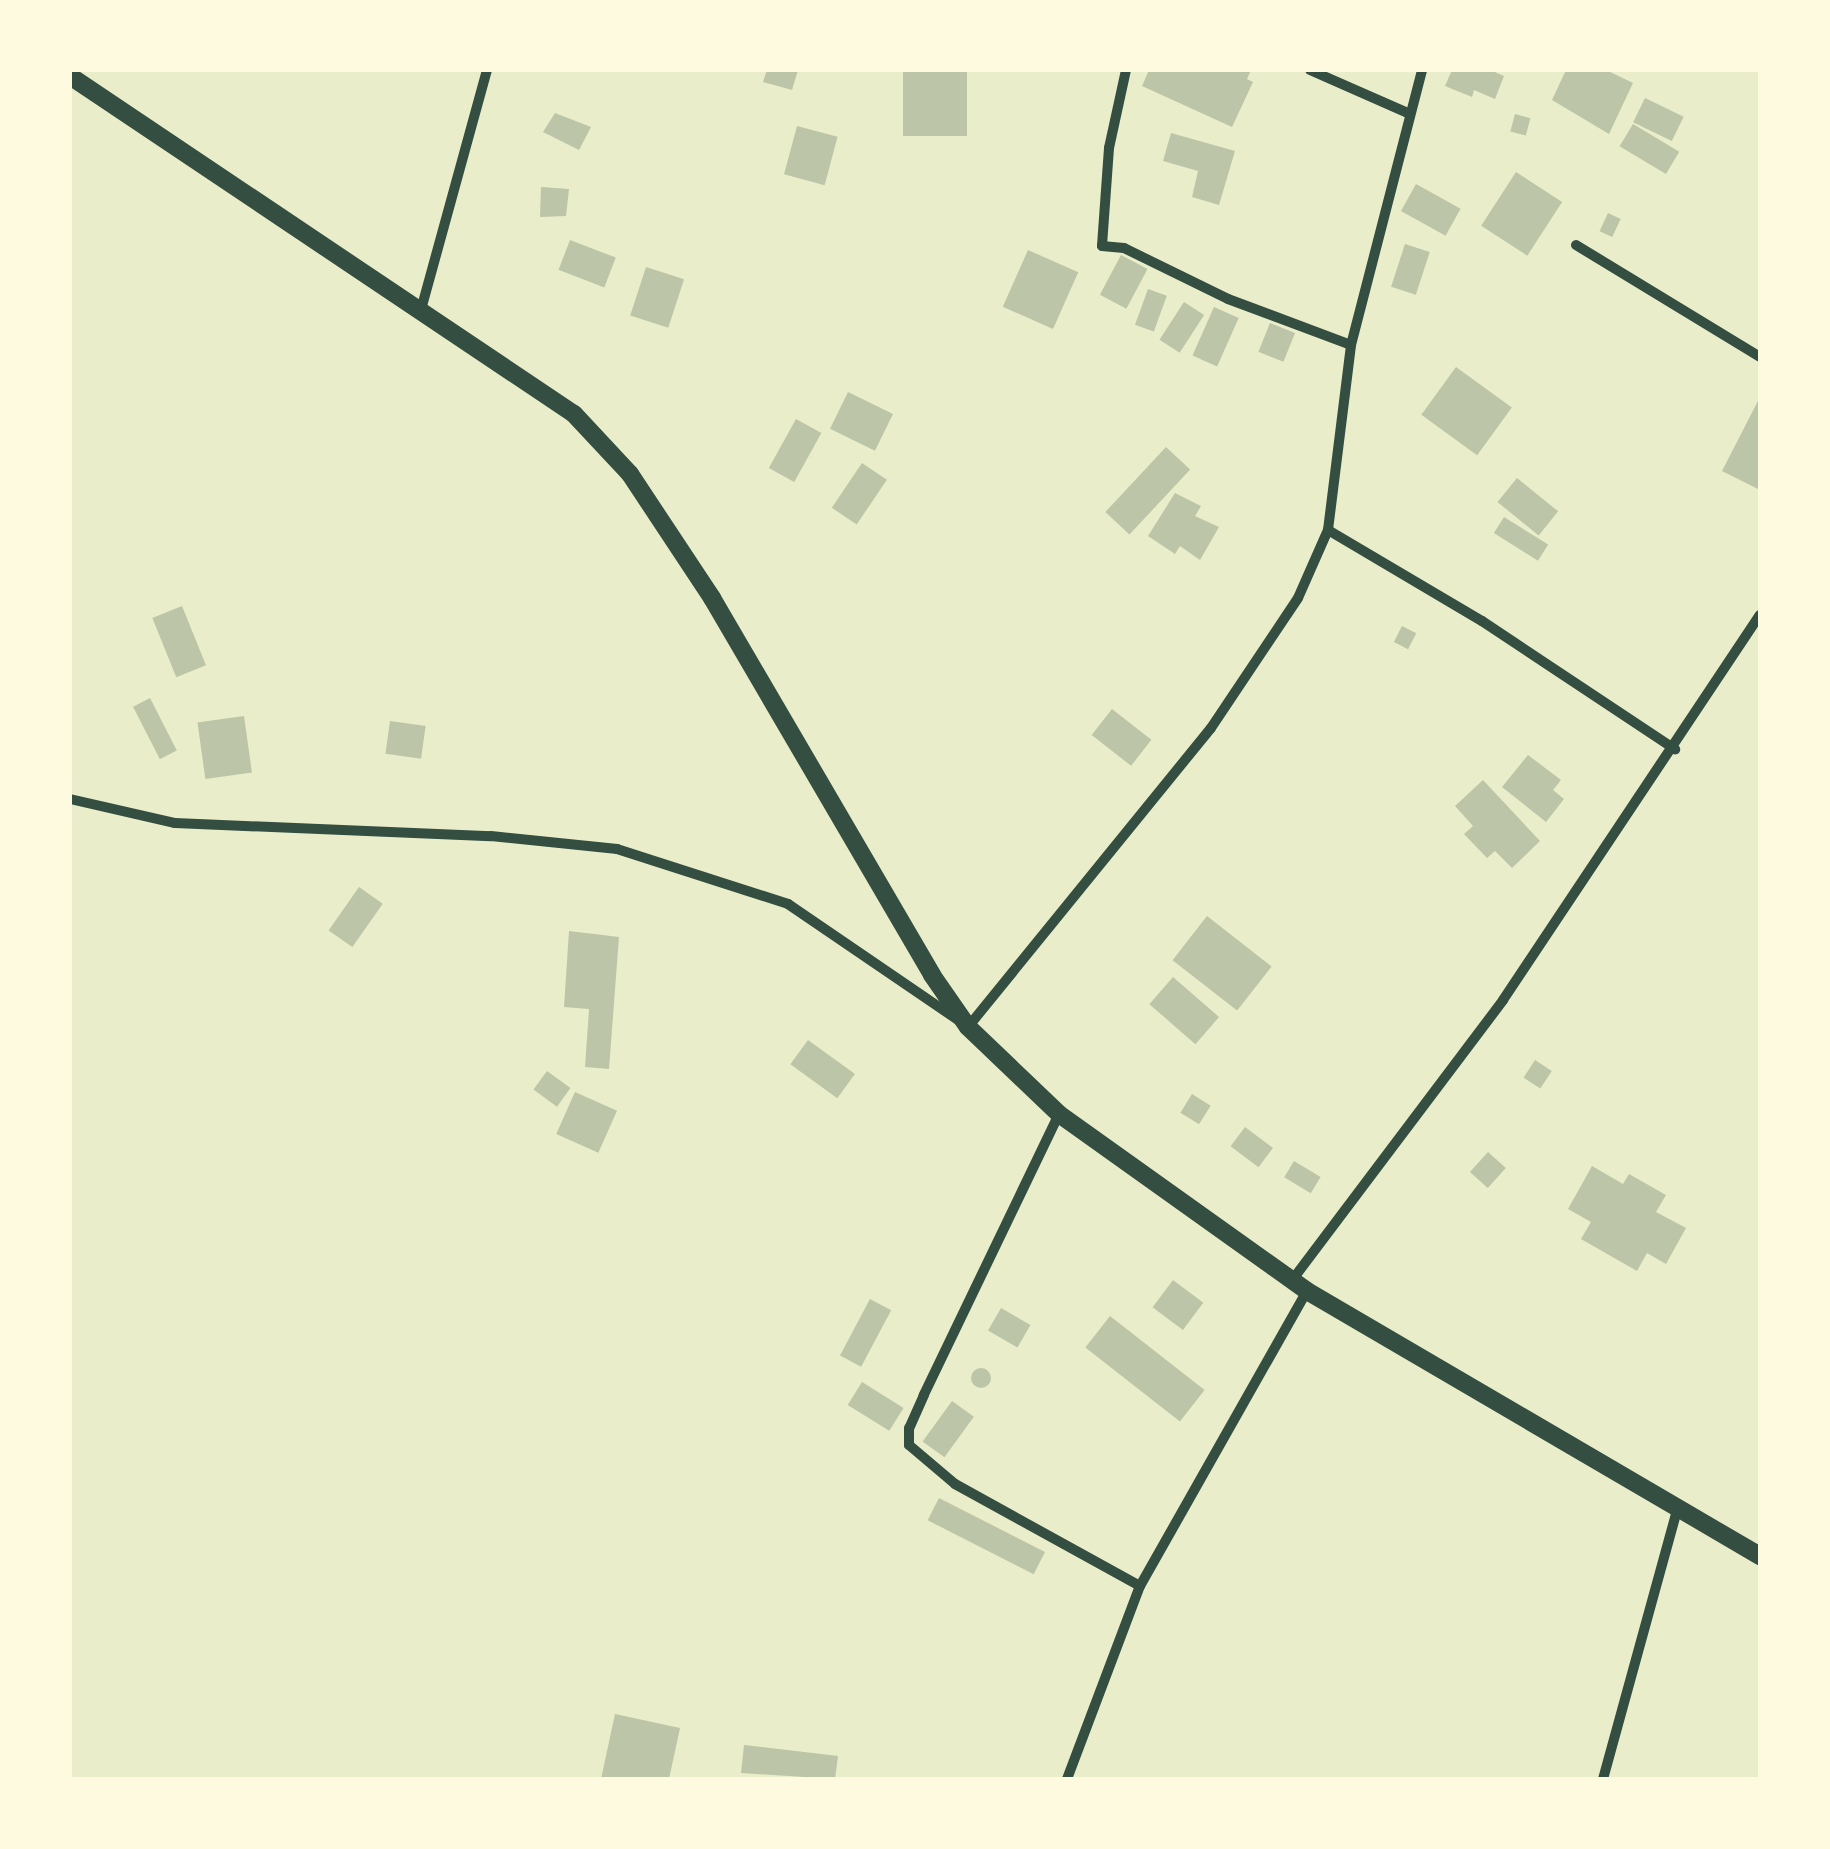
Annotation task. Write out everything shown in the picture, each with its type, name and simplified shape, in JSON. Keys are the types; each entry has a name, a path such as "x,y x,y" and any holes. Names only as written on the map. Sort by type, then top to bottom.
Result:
{"street":[{"path":"422,306 487,70"},
{"path":"1126,70 1109,148 1102,246 1124,248 1228,299 1351,345"},
{"path":"1310,70 1410,114"},
{"path":"968,1027 1211,728 1298,598 1328,530 1351,345 1422,70"},
{"path":"70,76 422,306 574,414 630,474 968,1027"},
{"path":"1576,245 1760,357"},
{"path":"1328,530 1482,620 1676,749"},
{"path":"1066,1779 1140,1586 1300,1285 1676,749 1760,615"},
{"path":"70,799 175,823 491,836 617,850 788,904 968,1027 1059,1114 1300,1285 1760,1556"},
{"path":"1059,1114 909,1428 910,1445 955,1484 1140,1586"},
{"path":"1603,1779 1678,1507"}],"building":[{"path":"767,70 798,70 792,90 763,82"},
{"path":"903,70 967,70 967,136 903,136"},
{"path":"1149,70 1251,70 1247,79 1253,82 1232,127 1142,86"},
{"path":"1452,70 1490,70 1504,76 1495,99 1474,90 1472,97 1445,86"},
{"path":"1566,70 1606,70 1633,83 1609,134 1552,100"},
{"path":"1645,98 1684,117 1672,141 1633,122"},
{"path":"555,113 591,127 579,150 543,132"},
{"path":"1515,114 1530,118 1526,136 1510,131"},
{"path":"1633,124 1679,152 1666,174 1620,146"},
{"path":"797,126 838,137 825,185 784,174"},
{"path":"1171,133 1235,151 1219,205 1192,197 1198,171 1163,161"},
{"path":"1516,172 1562,202 1527,256 1481,226"},
{"path":"1416,184 1461,209 1446,236 1401,211"},
{"path":"541,187 569,189 566,216 540,217"},
{"path":"1608,213 1621,219 1612,237 1600,231"},
{"path":"570,240 616,258 604,287 559,270"},
{"path":"1405,244 1430,252 1416,295 1391,287"},
{"path":"1028,250 1078,272 1053,329 1003,307"},
{"path":"1121,255 1147,269 1126,309 1100,295"},
{"path":"646,267 684,279 668,328 630,316"},
{"path":"1148,289 1167,296 1154,332 1135,325"},
{"path":"1184,302 1204,315 1180,353 1159,340"},
{"path":"1214,307 1239,318 1217,366 1192,355"},
{"path":"1270,323 1295,333 1283,362 1258,352"},
{"path":"1456,367 1512,408 1477,455 1421,415"},
{"path":"848,392 893,414 875,451 830,429"},
{"path":"1760,397 1760,490 1722,471"},
{"path":"796,419 821,433 794,482 769,468"},
{"path":"1166,447 1190,470 1129,535 1105,512"},
{"path":"862,463 887,480 857,525 832,508"},
{"path":"1517,478 1558,511 1539,535 1497,502"},
{"path":"1175,493 1201,506 1195,516 1219,527 1200,560 1180,546 1175,554 1148,536"},
{"path":"1504,517 1548,545 1538,561 1494,533"},
{"path":"182,606 206,665 176,677 152,618"},
{"path":"1402,626 1416,633 1408,649 1394,642"},
{"path":"150,698 177,751 160,759 133,707"},
{"path":"1112,709 1151,740 1131,766 1092,735"},
{"path":"244,716 252,772 205,779 197,723"},
{"path":"390,721 426,726 421,759 385,754"},
{"path":"1528,755 1561,780 1553,790 1564,799 1546,822 1502,787"},
{"path":"1483,780 1540,841 1512,868 1495,851 1487,858 1464,834 1473,826 1455,806"},
{"path":"359,887 383,904 352,947 329,930"},
{"path":"1207,916 1272,966 1237,1011 1173,960"},
{"path":"569,931 619,937 609,1069 585,1067 589,1009 564,1007"},
{"path":"1173,977 1219,1017 1195,1044 1149,1004"},
{"path":"808,1040 855,1074 837,1098 790,1064"},
{"path":"1535,1060 1552,1071 1540,1089 1524,1078"},
{"path":"547,1071 570,1088 557,1107 533,1090"},
{"path":"575,1092 617,1111 598,1153 556,1134"},
{"path":"1192,1094 1211,1106 1199,1124 1180,1113"},
{"path":"1245,1127 1273,1148 1259,1167 1231,1146"},
{"path":"1488,1152 1506,1168 1488,1188 1470,1172"},
{"path":"1294,1161 1321,1177 1311,1193 1284,1177"},
{"path":"1592,1166 1623,1184 1629,1174 1666,1195 1656,1212 1686,1228 1666,1264 1647,1253 1637,1271 1581,1239 1591,1222 1568,1209"},
{"path":"1173,1280 1203,1303 1183,1330 1153,1307"},
{"path":"870,1299 891,1310 861,1367 840,1356"},
{"path":"1001,1308 1030,1325 1017,1348 988,1331"},
{"path":"1110,1316 1205,1390 1180,1421 1085,1348"},
{"path":"981,1368 991,1378 981,1388 971,1378"},
{"path":"862,1382 904,1408 889,1431 848,1405"},
{"path":"952,1401 974,1417 944,1457 923,1441"},
{"path":"939,1498 1045,1552 1034,1574 928,1520"},
{"path":"615,1714 680,1728 669,1779 601,1779"},
{"path":"744,1745 838,1756 835,1779 741,1773"}]}
